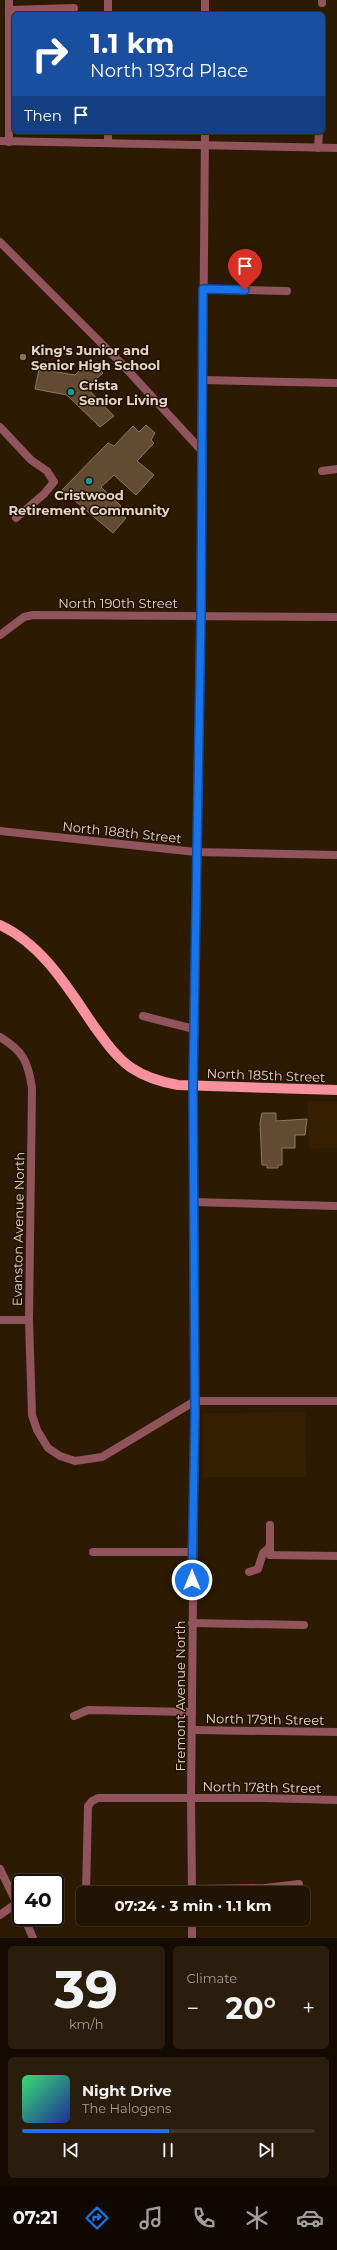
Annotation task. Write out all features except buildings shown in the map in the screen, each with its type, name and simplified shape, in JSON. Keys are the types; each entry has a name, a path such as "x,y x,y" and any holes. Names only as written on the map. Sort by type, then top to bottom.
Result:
{"main road":[{"name":"North 185th Street","path":"0,925 17,935 44,957 119,1058 140,1073 152,1079 178,1085 193,1086 337,1090"}],"street":[{"path":"9,0 9,142"},
{"path":"108,0 108,12"},
{"path":"205,0 205,12"},
{"path":"9,10 74,8"},
{"path":"108,134 108,143"},
{"name":"Fremont Avenue North","path":"192,1886 192,1552 195,1402 193,1086 201,615 205,134"},
{"path":"318,148 319,134"},
{"path":"0,141 204,144 337,148"},
{"path":"0,242 121,363 202,451"},
{"path":"203,289 287,291"},
{"path":"202,380 337,383"},
{"path":"0,427 31,460 47,471 54,482 44,494 16,518"},
{"path":"322,471 337,469"},
{"name":"North 190th Street","path":"0,635 24,617 33,615 337,617"},
{"name":"North 188th Street","path":"0,831 196,852 337,854"},
{"path":"143,1016 194,1029"},
{"name":"Evanston Avenue North","path":"0,1037 17,1048 28,1068 32,1088 29,1320 32,1415 37,1430 48,1448 60,1456 74,1461 88,1460 102,1457 117,1449 195,1402"},
{"path":"194,1202 337,1206"},
{"path":"0,1320 29,1320"},
{"path":"195,1402 337,1401"},
{"path":"270,1525 270,1551"},
{"path":"249,1572 258,1569 263,1553 270,1551 337,1556"},
{"path":"93,1552 192,1552"},
{"path":"192,1623 304,1625"},
{"name":"North 179th Street","path":"74,1716 88,1710 192,1712"},
{"name":"North 179th Street","path":"192,1730 337,1732"},
{"name":"North 178th Street","path":"86,1886 88,1806 92,1801 98,1798 337,1800"},
{"path":"0,1869 12,1893"},
{"path":"282,1886 299,1884"},
{"path":"0,1915 12,1907"},
{"path":"28,1926 33,1938"},
{"path":"192,1926 192,1938"}],"shaded area":[{"path":"307,1101 337,1101 337,1148 309,1149"},
{"path":"305,1412 306,1477 203,1477 203,1413"}],"place":[{"name":"King's Junior and Senior High School","path":"23,357"},
{"name":"Crista Senior Living","path":"71,392"},
{"name":"Cristwood Retirement Community","path":"89,481"}],"route":[{"path":"192,1580 195,1414 193,1086 201,615 203,289 245,290"}]}
